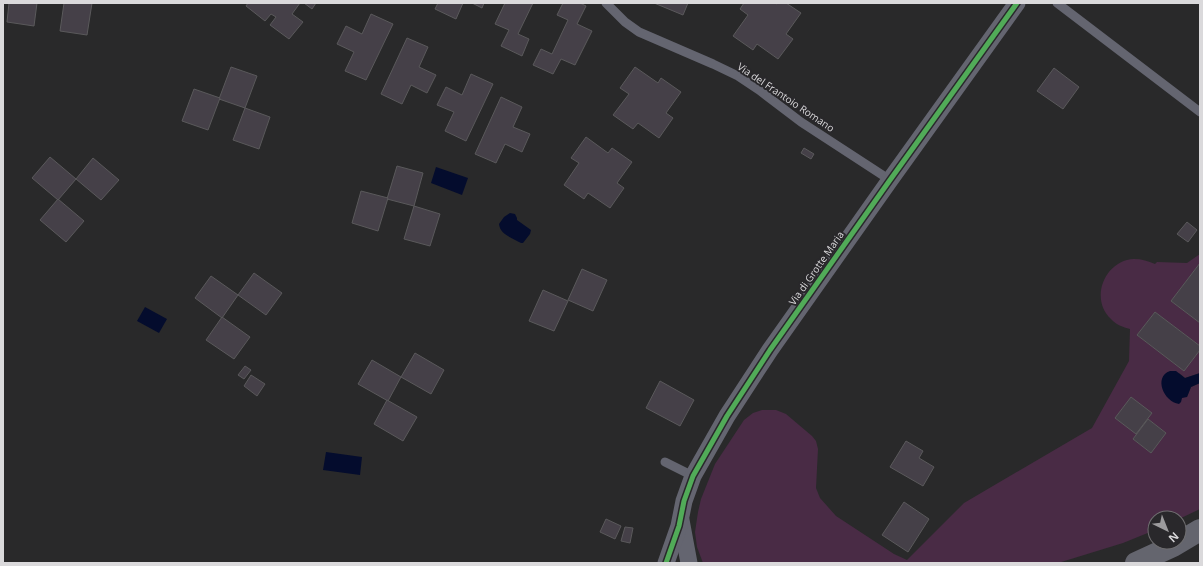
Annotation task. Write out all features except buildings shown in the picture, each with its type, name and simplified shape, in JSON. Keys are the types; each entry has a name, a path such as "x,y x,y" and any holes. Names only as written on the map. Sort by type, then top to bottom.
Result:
{"main road":[{"path":"1136,563 1173,546 1200,530"}],"street":[{"name":"Via di Grotte Maria","path":"666,563 693,476 728,416 757,370 890,180 1017,3"},
{"path":"681,518 690,563"}],"lane":[{"name":"Via del Frantoio Romano","path":"606,3 625,22 639,32 738,76 801,122 890,180"},
{"path":"1057,3 1200,112"},
{"path":"665,462 693,476"}],"shaded area":[{"path":"1200,254 1200,263 1171,301 1200,323 1200,346 1155,312 1137,335 1184,371 1200,350 1200,373 1185,378 1179,373 1181,399 1182,397 1187,397 1191,387 1200,383 1200,509 1187,515 1187,510 1147,510 1147,533 1123,543 1058,563 703,563 697,547 695,532 701,499 715,464 744,420 753,413 762,410 776,410 786,414 816,441 818,449 816,488 820,498 836,516 894,554 907,560 964,503 1092,428 1129,361 1130,329 1120,326 1104,311 1101,301 1103,282 1108,273 1115,266 1124,261 1140,259 1155,264 1157,262 1187,263","holes":["1131,398 1136,433 1115,418","1148,419 1166,433 1151,453 1133,439"]}],"water":[{"path":"436,167 468,178 462,195 431,183"},
{"path":"510,213 515,214 517,220 531,230 530,234 523,243 507,236 500,228 499,224 504,217"},
{"path":"145,307 167,319 159,333 137,321"},
{"path":"1170,371 1176,371 1185,378 1200,373 1200,383 1191,387 1187,397 1182,398 1179,404 1169,399 1162,389 1162,378"},
{"path":"326,452 362,457 360,475 323,470"}],"cycle path":[{"path":"666,563 679,526 684,501 693,476 727,416 770,350 1017,3"}]}
